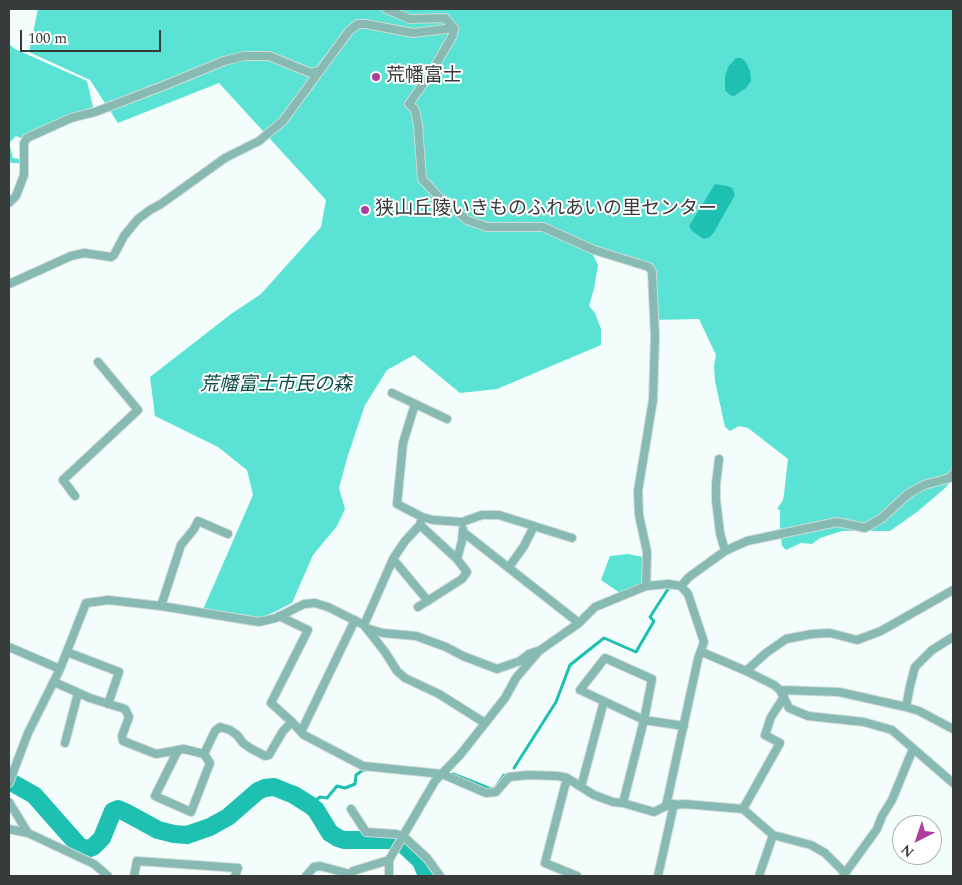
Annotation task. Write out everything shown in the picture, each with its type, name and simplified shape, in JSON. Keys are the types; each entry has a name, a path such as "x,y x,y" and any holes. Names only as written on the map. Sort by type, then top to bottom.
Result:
{"street":[{"path":"386,9 410,19 445,18 454,28"},
{"path":"9,284 71,256 84,253 111,257 114,255 124,236 138,219 225,158 259,141 272,132 293,110 349,31 358,24 414,33 454,28"},
{"path":"454,28 453,35 431,73 409,104 415,110 418,125 422,179 438,196 467,220 487,227 544,227 594,250 649,268 652,272 653,400 638,491 639,515 647,552 646,586"},
{"path":"9,203 16,196 24,175 24,143 27,138 71,118 95,112 224,61 244,56 269,56 311,73 319,71"},
{"path":"75,496 63,480 138,410 98,362"},
{"path":"392,394 448,419"},
{"path":"414,404 402,451 397,504 421,521 468,572 462,579 418,607"},
{"path":"719,459 716,500 720,533 725,551"},
{"path":"681,586 689,577 725,551 747,541 837,522 865,528 882,518 908,494 924,485 952,478"},
{"path":"365,626 393,559 421,521 462,522 482,515 498,515 572,538"},
{"path":"161,606 181,545 198,520 228,534"},
{"path":"457,559 462,541 462,522"},
{"path":"509,567 524,546 534,526"},
{"path":"463,532 579,624"},
{"path":"393,559 428,601"},
{"path":"9,783 28,733 60,669 86,603 108,600 161,606 259,622 279,616 304,604 315,603 342,613 365,626 384,633 416,636 497,669 520,661 529,654 539,650 579,624 595,607 646,586 668,584 681,586 688,594 704,642 698,659 684,726 658,876"},
{"path":"746,670 786,639 830,633 857,640 881,631 953,590"},
{"path":"279,616 308,630 271,703 301,732 324,747 363,766 442,774 486,793 496,792 509,777 548,775 566,778 607,800 654,812 670,805 743,809 773,835 811,845 825,853 844,875 878,829 882,816 892,800 913,749"},
{"path":"301,732 355,620"},
{"path":"365,626 397,671 405,678 439,694 485,723"},
{"path":"906,707 915,667 932,650 953,637"},
{"path":"9,647 60,669"},
{"path":"389,876 389,860 435,781 460,756 505,698 516,678 539,650"},
{"path":"67,652 119,672 108,704"},
{"path":"702,652 765,680 782,694 789,708 808,716 864,722 892,730 953,783"},
{"path":"623,803 644,720 652,679 605,658 580,690 644,720 684,726"},
{"path":"54,682 78,693 125,709 129,717 122,736 123,742 156,754 178,750 184,749 204,754 210,763 191,812 155,796 178,750"},
{"path":"782,694 839,692 920,711 953,729"},
{"path":"65,743 78,693"},
{"path":"743,809 780,743 765,734 782,694"},
{"path":"582,787 604,701"},
{"path":"204,754 215,730 220,728 230,730 238,735 243,743 250,748 265,756 269,755 283,731 292,722"},
{"path":"566,778 545,863 577,876"},
{"path":"9,802 28,833"},
{"path":"351,809 366,832 396,834 427,858 440,876"},
{"path":"9,828 28,833 94,864 108,876"},
{"path":"759,876 773,835"},
{"path":"306,876 314,867 320,866 352,875 353,871 389,860"},
{"path":"134,876 137,861 238,868 235,876"}],"green space":[{"name":"荒幡富士市民の森","path":"38,9 953,9 953,479 917,512 890,531 842,531 820,538 812,544 801,543 786,550 782,546 780,510 777,509 783,500 788,459 748,428 739,426 730,431 725,427 715,381 714,366 716,355 699,319 654,320 652,272 546,232 591,251 598,265 589,306 595,313 601,329 601,345 497,389 460,393 414,355 387,370 365,405 348,455 339,488 345,509 337,526 313,555 292,603 260,619 202,612 253,495 247,470 218,447 155,416 150,377 231,314 261,294 321,227 326,200 219,83 118,123 90,80 29,52"},
{"path":"9,44 15,49 87,81 93,107 70,114 21,138 16,136 9,143"},
{"path":"9,143 13,158 20,159 20,163 11,163"},
{"path":"628,554 643,557 642,584 620,593 601,580 610,556"}],"shaded area":[{"path":"736,58 741,58 746,62 750,71 751,81 746,88 734,96 725,90 725,77 728,67"},
{"path":"715,184 732,188 735,195 714,232 710,237 704,239 692,231 689,226"}],"waterway":[{"path":"514,768 556,702 570,665 604,638 636,652 654,621 650,617 668,589"},
{"path":"310,805 320,797 327,798 337,786 345,788 355,784 356,775 365,770"},
{"path":"453,774 491,789 495,788 504,775"},
{"path":"9,781 34,795 80,847 87,849 93,847 102,838 113,811 118,809 158,830 187,835 210,827 228,817 258,791 274,787 294,795 310,805 316,810 330,833 338,838 344,840 392,840 403,844 421,861 427,876"}],"place":[{"name":"荒幡富士","path":"376,77"},
{"name":"狭山丘陵いきものふれあいの里センター","path":"365,210"}]}
